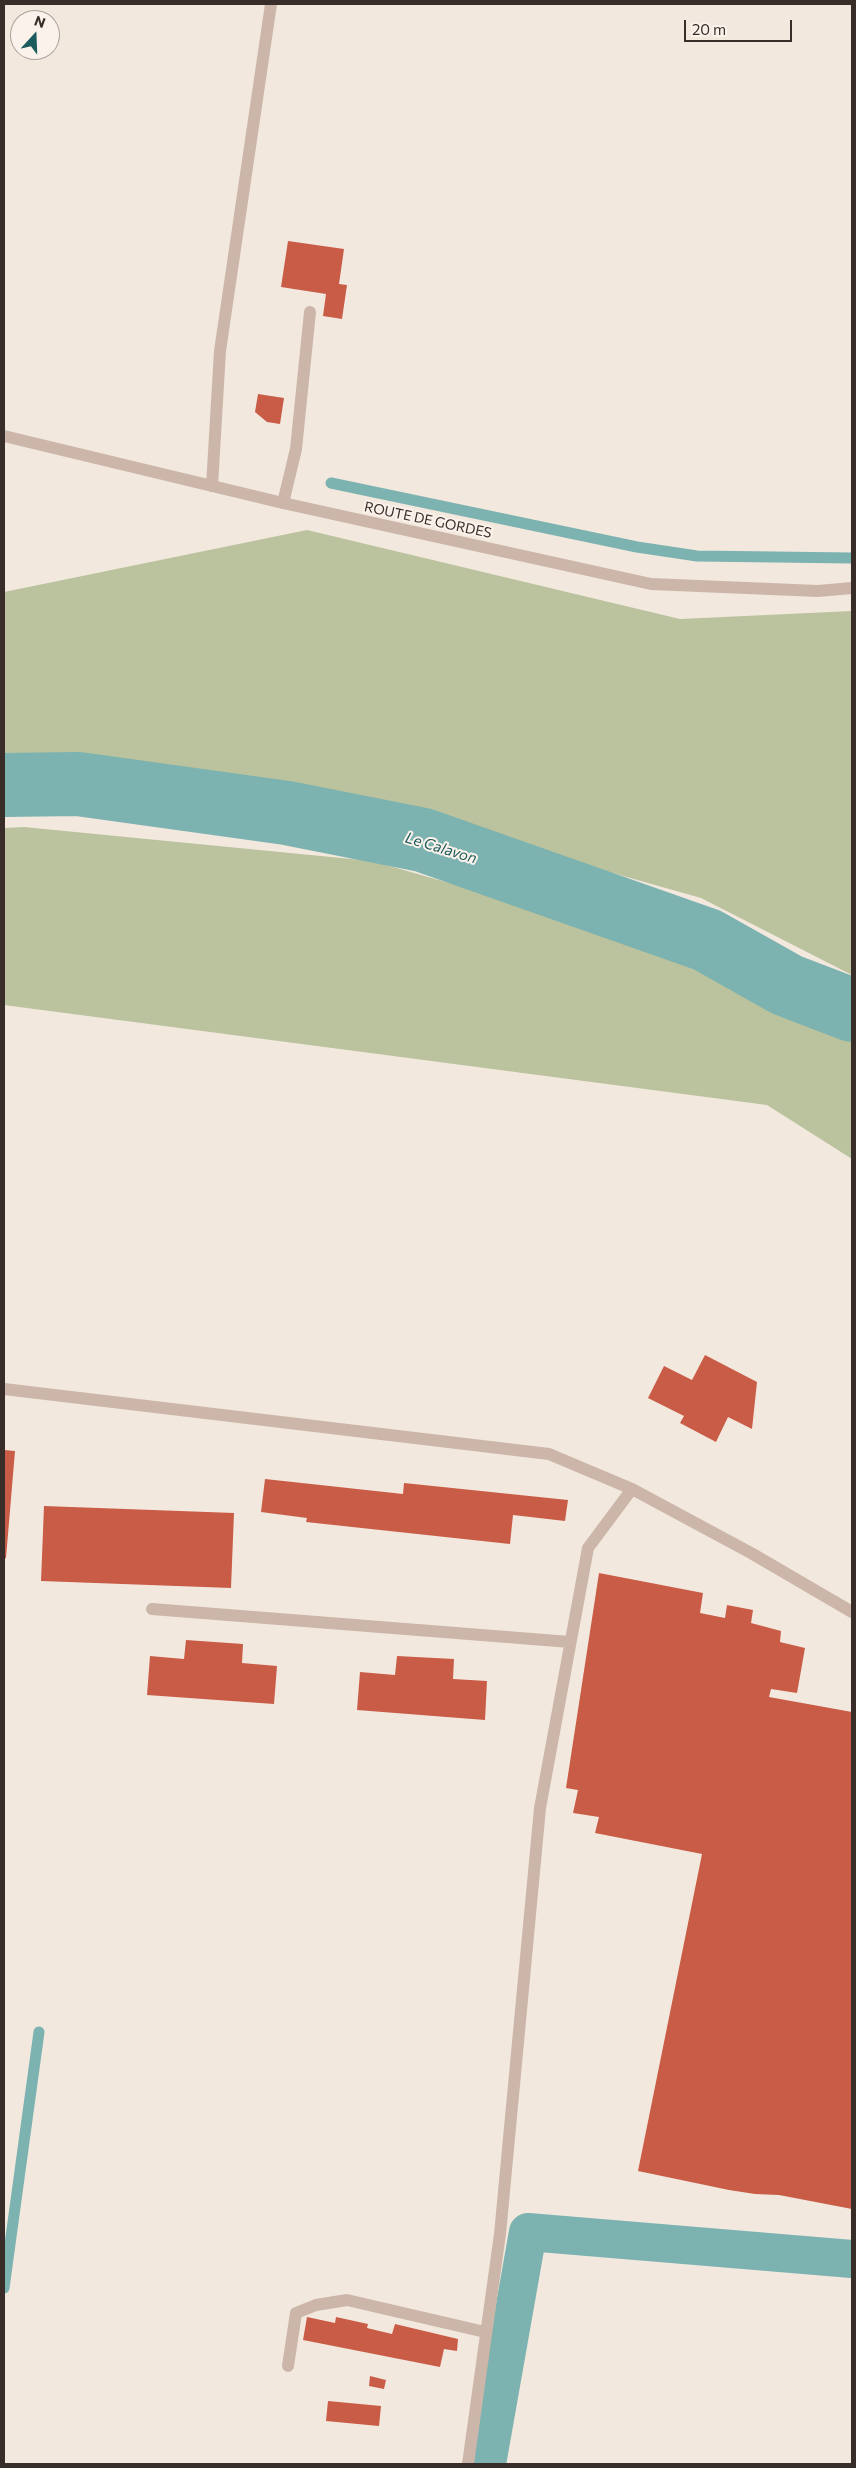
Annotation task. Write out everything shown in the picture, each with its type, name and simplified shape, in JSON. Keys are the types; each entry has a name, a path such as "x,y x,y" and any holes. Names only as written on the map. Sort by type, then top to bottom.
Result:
{"street":[{"path":"212,486 220,351 271,4"},
{"path":"283,504 296,449 310,312"},
{"name":"ROUTE DE GORDES","path":"4,436 283,504 651,584 818,591 852,588"},
{"path":"4,1389 549,1454 632,1489 767,1562 852,1612"},
{"path":"468,2464 500,2234 540,1808 588,1548 632,1489"},
{"path":"152,1609 570,1642"},
{"path":"288,2366 296,2313 316,2305 347,2300 485,2332"}],"green space":[{"path":"307,530 680,619 852,611 852,975 701,898 351,799 4,756 4,592"},
{"path":"24,827 372,861 674,947 852,1038 852,1159 767,1105 4,1005 4,828"}],"building":[{"path":"288,241 344,249 339,284 347,285 342,319 323,316 326,294 281,287"},
{"path":"258,394 284,398 280,424 267,422 255,412"},
{"path":"705,1355 757,1382 752,1429 728,1417 716,1442 680,1423 684,1416 648,1398 664,1366 692,1380"},
{"path":"4,1450 15,1451 6,1558 4,1559"},
{"path":"265,1479 403,1494 404,1483 568,1500 565,1521 513,1515 510,1544 306,1522 307,1518 261,1512"},
{"path":"44,1506 234,1513 231,1588 41,1581"},
{"path":"599,1573 703,1593 700,1613 725,1618 727,1605 753,1610 751,1623 781,1631 780,1642 805,1648 797,1693 771,1689 769,1697 852,1712 852,2209 779,2195 729,2190 638,2171 702,1854 595,1833 599,1817 573,1813 578,1790 566,1788"},
{"path":"186,1640 243,1644 242,1663 277,1666 274,1704 147,1695 150,1656 184,1659"},
{"path":"397,1656 454,1659 453,1679 487,1681 485,1720 357,1710 360,1672 395,1675"},
{"path":"307,2317 335,2323 336,2317 368,2324 367,2328 392,2334 395,2324 458,2339 457,2351 444,2349 440,2367 303,2340"},
{"path":"370,2376 386,2380 384,2389 369,2386"},
{"path":"328,2401 381,2406 379,2426 326,2421"}],"waterway":[{"path":"331,483 637,547 697,556 852,558"},
{"name":"Le Calavon","path":"4,785 78,784 287,813 423,840 707,940 787,985 852,1010"},
{"path":"4,2288 39,2032"},
{"path":"487,2464 528,2232 852,2259"}]}
